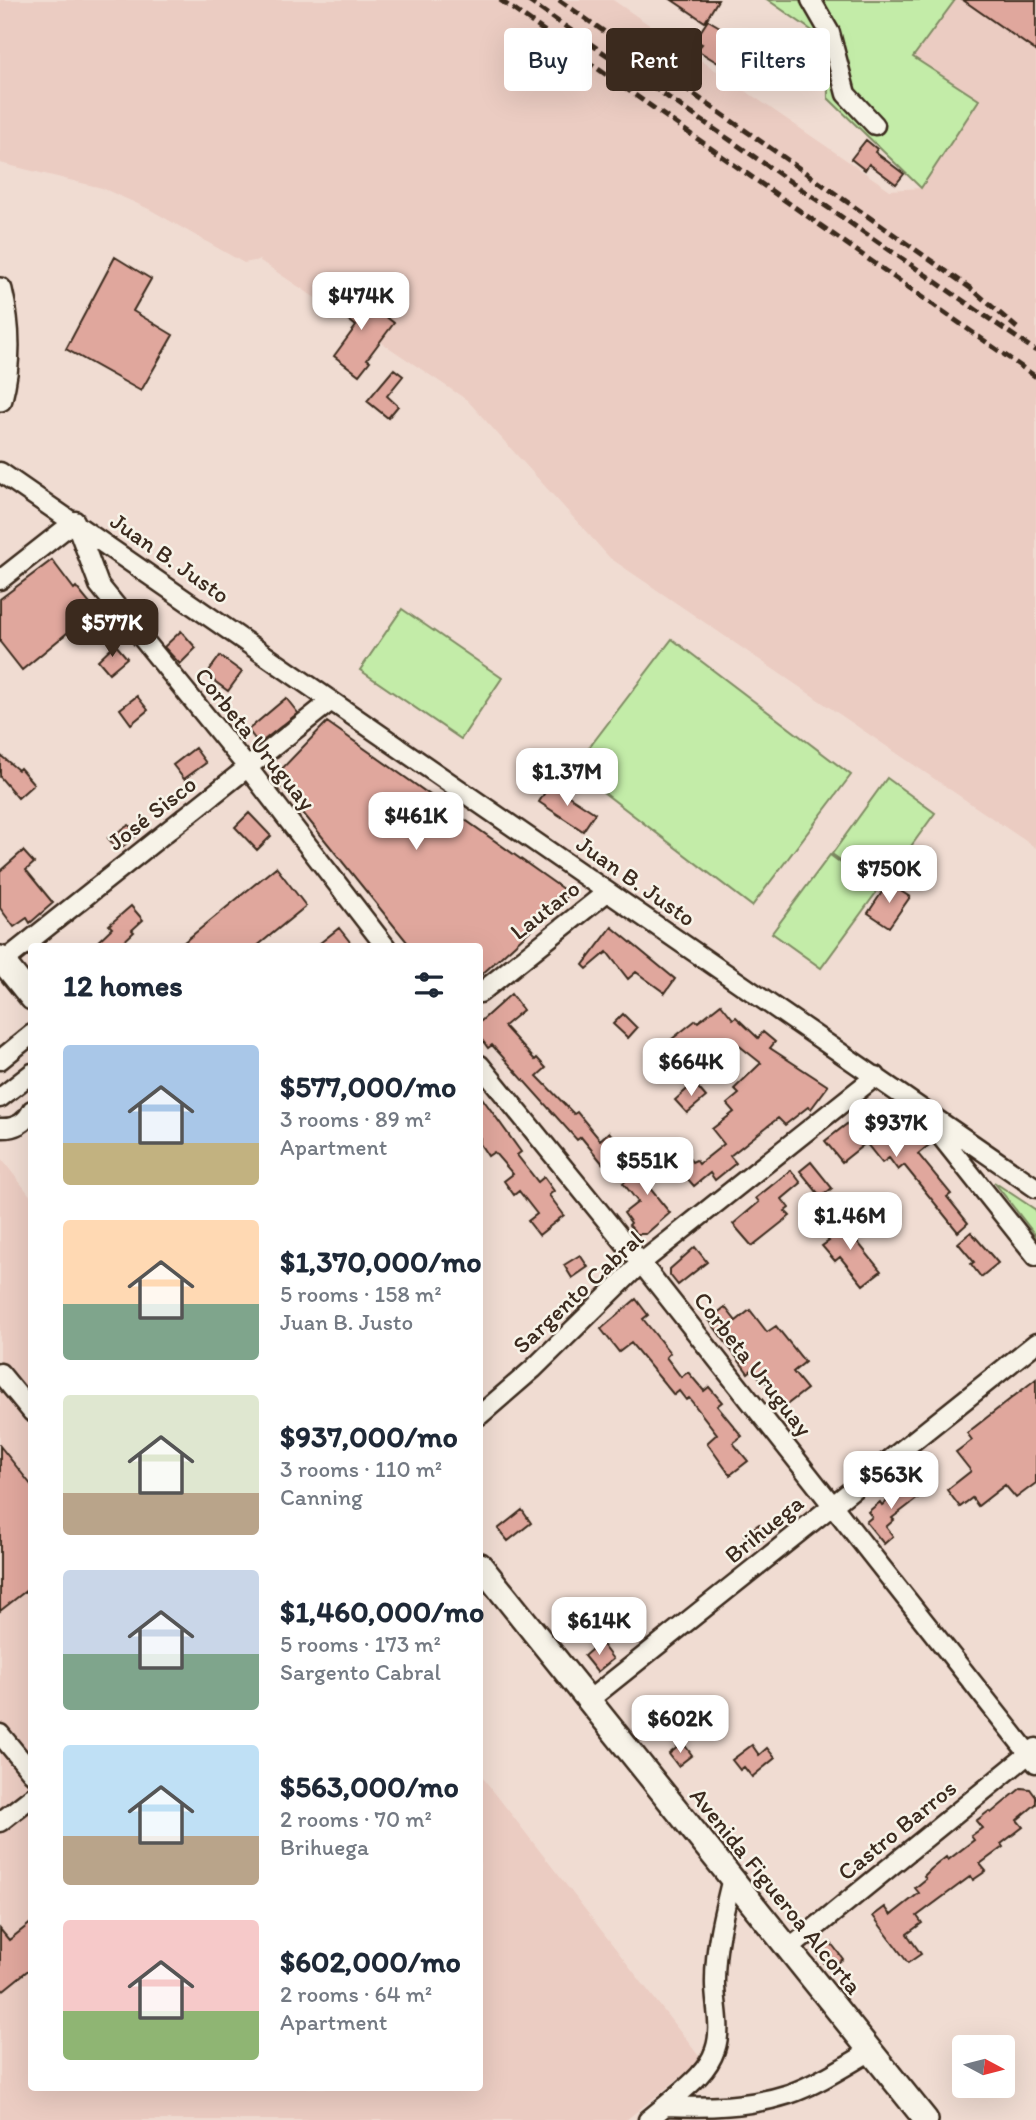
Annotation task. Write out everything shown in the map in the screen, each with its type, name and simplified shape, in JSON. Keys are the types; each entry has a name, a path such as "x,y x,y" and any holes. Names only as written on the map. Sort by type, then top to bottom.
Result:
{"main road":[{"path":"0,289 9,349 0,399"},
{"path":"1,960 28,993"},
{"name":"Avenida Figueroa Alcorta","path":"483,1569 926,2120"}],"street":[{"path":"811,0 830,33 846,94 875,125"},
{"name":"Juan B. Justo","path":"0,472 75,521 1036,1188"},
{"path":"0,580 75,521"},
{"name":"Corbeta Uruguay","path":"75,521 99,585 248,768 383,943"},
{"name":"José Sisco","path":"1,960 331,701"},
{"name":"Lautaro","path":"483,991 607,892"},
{"path":"0,1060 28,1037"},
{"name":"Corbeta Uruguay","path":"483,1069 1033,1755"},
{"name":"Sargento Cabral","path":"483,1412 533,1369 641,1263 876,1076"},
{"path":"0,1098 28,1080"},
{"path":"913,1102 1036,1256"},
{"path":"0,1128 14,1127 28,1115"},
{"name":"Brihuega","path":"589,1700 1036,1343"},
{"path":"0,1373 28,1407"},
{"path":"0,1734 28,1768"},
{"name":"Castro Barros","path":"789,1949 1033,1755"},
{"path":"0,1822 28,1800"},
{"path":"648,2120 705,2069 715,2050 719,2032 715,1981 718,1936 732,1878"},
{"path":"665,2106 695,2108 749,2104 790,2094 871,2051"}],"shaded area":[{"path":"0,0 613,0 654,28 606,28 606,91 702,91 702,61 716,71 716,91 746,91 890,190 921,188 979,100 913,57 955,0 1036,0 1036,848 610,558 467,400 259,260 244,263 149,209 102,188 0,163"},
{"path":"0,1157 28,1193 28,2091 483,2091 483,1778 702,2060 626,2120 0,2120"}],"green space":[{"path":"768,0 955,0 913,57 979,100 921,188 828,98 830,28 808,28"},
{"path":"402,609 502,678 461,739 360,670"},
{"path":"672,639 851,775 752,906 573,769"},
{"path":"887,778 935,813 880,889 832,854"},
{"path":"830,855 878,890 821,968 772,933"},
{"path":"994,1182 1036,1210 1036,1236"}],"building":[{"path":"672,0 718,0 705,22"},
{"path":"963,0 1036,0 1036,51"},
{"path":"708,20 722,28 716,28 716,62 702,53 702,29"},
{"path":"866,140 877,149 875,152 904,174 896,184 869,164 865,170 851,159"},
{"path":"115,257 151,279 133,311 173,335 141,391 66,349"},
{"path":"352,290 394,323 367,359 370,361 359,375 334,356 356,326 336,310"},
{"path":"394,369 403,376 387,396 398,406 388,418 367,401"},
{"path":"52,560 74,589 76,587 95,610 22,670 0,642 0,599"},
{"path":"181,631 196,648 180,664 164,647"},
{"path":"115,644 127,658 109,673 98,660"},
{"path":"220,656 242,672 228,691 206,675"},
{"path":"137,696 148,710 131,724 120,709"},
{"path":"286,698 298,713 259,744 248,730"},
{"path":"327,722 570,894 483,973 483,943 408,943 274,777"},
{"path":"195,748 206,763 184,779 173,765"},
{"path":"0,755 18,770 20,768 34,784 18,798 0,777"},
{"path":"550,784 595,813 583,831 539,802"},
{"path":"249,813 271,836 257,850 235,827"},
{"path":"129,825 137,835 118,850 108,838"},
{"path":"23,851 34,863 26,870 53,903 30,923 27,918 14,927 0,908 0,871"},
{"path":"276,867 306,906 261,943 183,943"},
{"path":"888,883 910,897 889,927 868,913"},
{"path":"131,906 143,920 122,943 96,943 112,928 109,925"},
{"path":"612,927 675,979 665,993 636,972 628,979 607,952 587,969 583,965"},
{"path":"339,928 351,943 320,943"},
{"path":"511,994 523,1010 504,1026 535,1060 537,1058 546,1068 537,1076 574,1114 577,1112 600,1140 609,1132 622,1148 603,1164 581,1137 577,1140 492,1045 488,1048 483,1041 483,1019"},
{"path":"721,1004 733,1019 736,1017 758,1038 763,1032 775,1042 770,1048 828,1086 811,1109 808,1107 785,1125 778,1118 730,1156 736,1163 715,1180 710,1173 694,1186 687,1178 684,1180 675,1169 689,1158 699,1164 724,1144 712,1129 734,1112 727,1104 739,1094 734,1089 761,1063 737,1044 716,1060 702,1041 659,1072 648,1058"},
{"path":"623,1014 637,1028 628,1038 613,1024"},
{"path":"694,1083 706,1097 687,1113 675,1100"},
{"path":"483,1099 521,1152 517,1155 538,1182 544,1177 554,1191 549,1195 564,1215 539,1235 528,1221 537,1214 519,1191 514,1195 504,1181 513,1174 494,1152 488,1156 483,1148"},
{"path":"861,1113 866,1119 872,1114 894,1142 906,1133 912,1141 921,1134 929,1145 918,1154 951,1194 947,1197 968,1223 958,1232 904,1165 898,1170 889,1158 882,1163 866,1143 842,1162 825,1141"},
{"path":"662,1154 672,1167 648,1186 670,1213 646,1234 637,1234 624,1213 638,1202 623,1183"},
{"path":"811,1162 832,1188 821,1197 800,1171"},
{"path":"791,1170 801,1183 782,1199 789,1208 785,1211 790,1216 752,1246 733,1224 759,1202 756,1198"},
{"path":"839,1219 881,1271 863,1285 840,1257 835,1261 822,1246 829,1241 822,1233"},
{"path":"971,1232 998,1263 981,1277 971,1264 974,1262 958,1243"},
{"path":"695,1247 707,1262 678,1285 670,1275 670,1269"},
{"path":"580,1255 588,1267 572,1278 564,1265"},
{"path":"636,1299 648,1315 643,1319 670,1353 666,1357 681,1377 688,1372 704,1391 709,1387 722,1402 717,1406 742,1436 733,1443 748,1461 730,1475 707,1443 717,1434 689,1398 686,1400 679,1391 674,1395 631,1343 619,1352 601,1329"},
{"path":"725,1307 736,1321 750,1310 767,1332 776,1326 805,1362 793,1372 807,1389 785,1406 761,1376 753,1369 748,1373 709,1320"},
{"path":"1036,1379 1036,1483 1016,1498 1005,1485 978,1506 972,1498 960,1507 947,1490 971,1471 956,1452 972,1440 967,1433"},
{"path":"0,1446 28,1481 28,1589 0,1611"},
{"path":"913,1481 922,1495 892,1518 894,1520 886,1527 893,1536 884,1544 866,1522 872,1517 868,1512 880,1502 882,1505"},
{"path":"522,1510 531,1523 508,1541 498,1529"},
{"path":"759,1524 768,1535 754,1547 744,1535"},
{"path":"600,1642 613,1659 597,1672 584,1656"},
{"path":"683,1743 692,1755 678,1766 669,1754"},
{"path":"752,1745 759,1755 767,1748 775,1758 752,1777 744,1767 740,1770 732,1760"},
{"path":"1021,1788 1030,1789 1036,1797 1036,1804 1017,1820 1023,1827 1001,1844 1003,1847 980,1864 986,1871 973,1880 971,1876 917,1916 922,1923 907,1934 921,1954 908,1963 873,1916 885,1907 891,1915 919,1893 915,1888 926,1879 924,1876 931,1869 974,1840 971,1836 982,1828 976,1821 989,1811 991,1813"},
{"path":"28,1925 28,1970 0,1993 0,1929 9,1940"},
{"path":"831,1943 843,1959 829,1969 817,1953"}],"railway":[{"path":"500,0 1036,377"},
{"path":"527,0 1036,351"},
{"path":"559,0 973,290 1017,328"}]}
